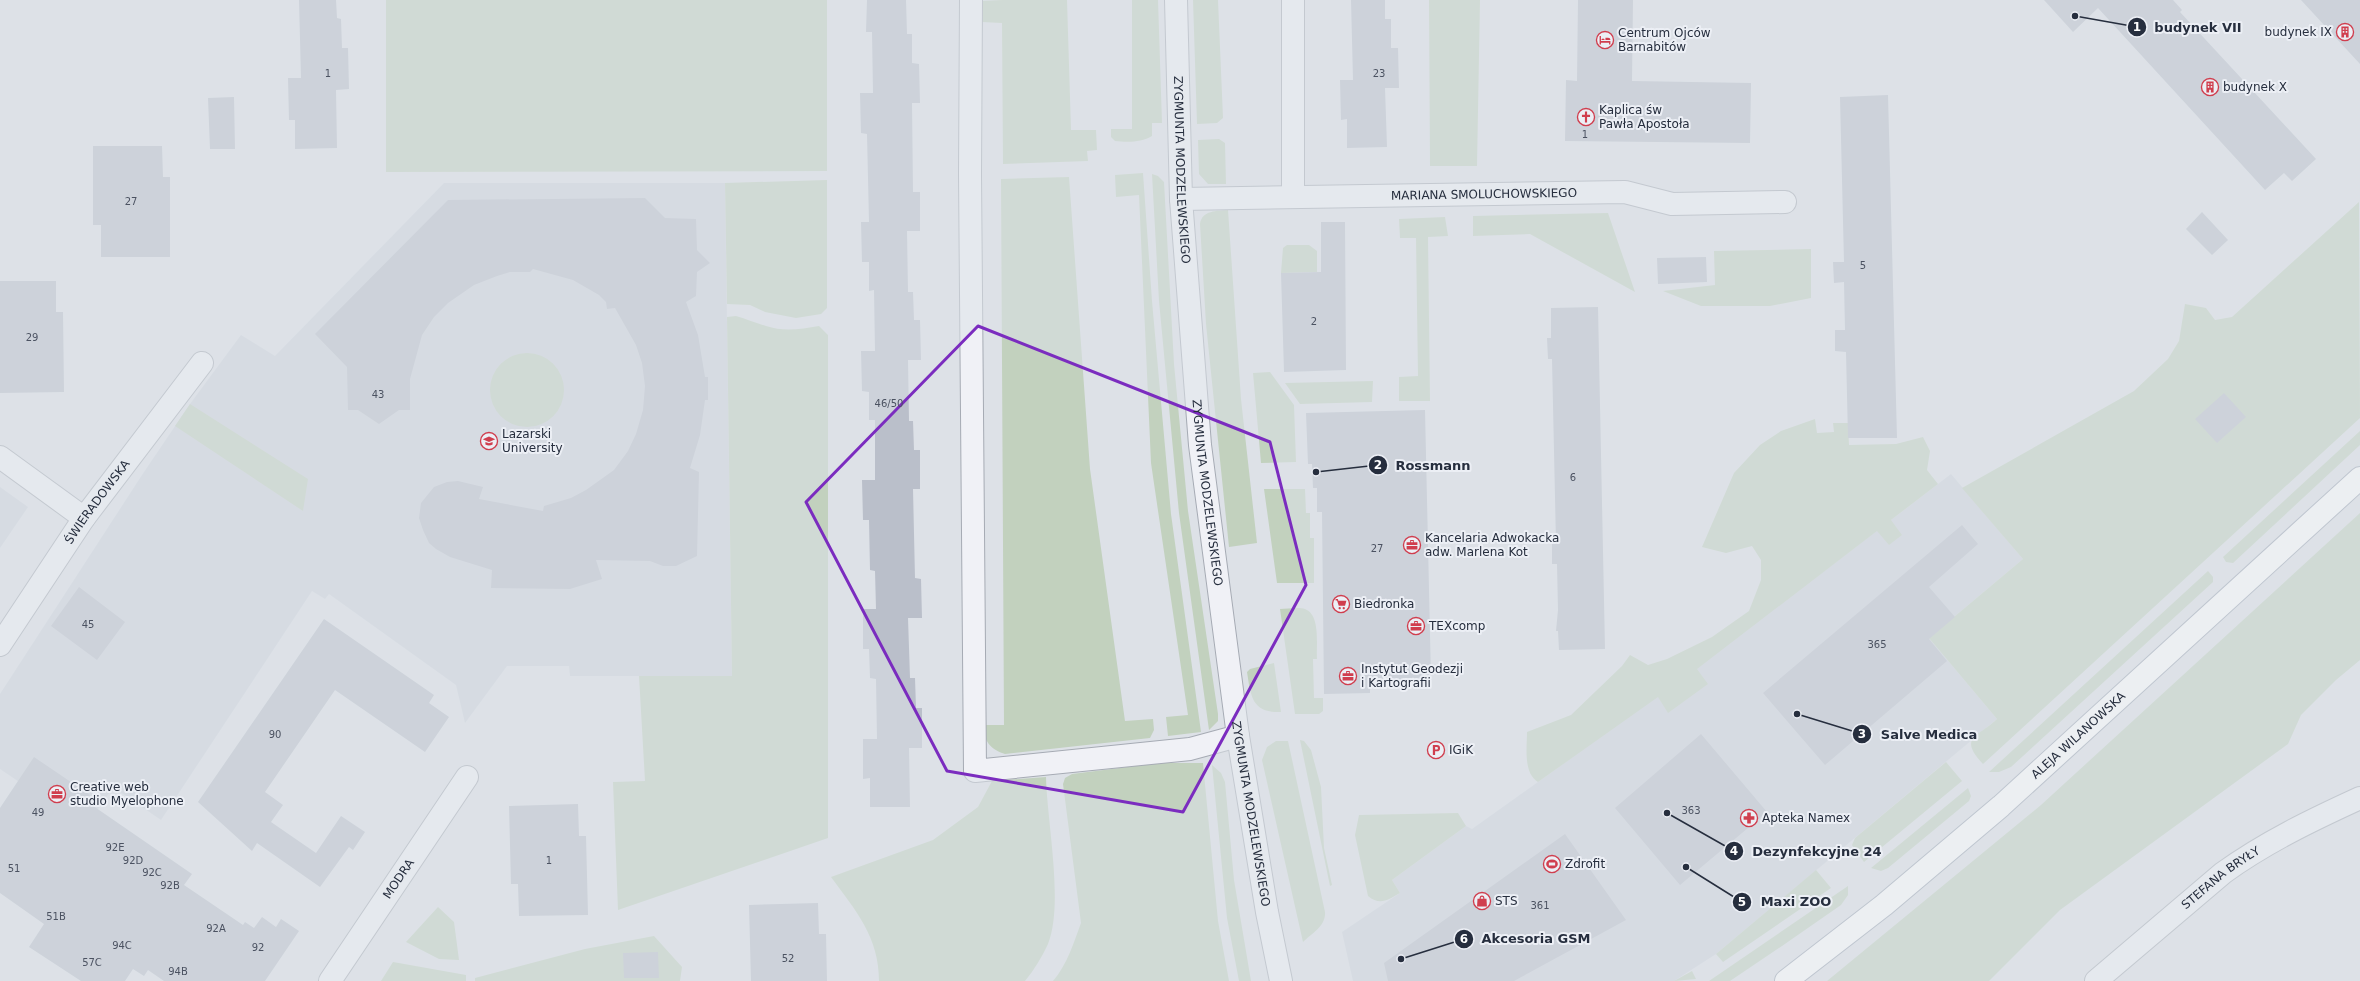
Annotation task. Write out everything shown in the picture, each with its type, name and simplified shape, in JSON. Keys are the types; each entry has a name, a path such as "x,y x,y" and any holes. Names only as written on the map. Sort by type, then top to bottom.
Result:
{"main road":[{"name":"ALEJA WILANOWSKA","path":"1786,981 1884,905 2001,806 2360,478"}],"street":[{"path":"971,0 970,182 975,771 1190,749 1238,736"},
{"name":"ZYGMUNTA MODZELEWSKIEGO","path":"1176,0 1181,199 1200,446 1238,736 1265,904 1281,981"},
{"path":"1293,0 1293,196"},
{"name":"MARIANA SMOLUCHOWSKIEGO","path":"1181,199 1293,196 1624,192 1672,204 1785,202"},
{"name":"ŚWIERADOWSKA","path":"0,645 84,518 202,363"},
{"path":"0,457 84,518"},
{"name":"MODRA","path":"330,981 467,777"},
{"name":"STEFANA BRYŁY","path":"2096,981 2239,861 2302,824 2360,798"}],"highlighted area":[{"path":"978,326 1270,442 1306,585 1183,812 947,771 806,502"}],"shaded area":[{"name":"Lazarski University","path":"444,183 725,183 732,676 570,676 569,666 507,666 465,723 456,685 329,594 325,599 312,591 161,820 113,787 86,827 0,769 0,694 142,475 190,404 241,335 275,356"},
{"path":"1951,474 2023,559 1929,638 1997,719 1716,954 1674,981 1353,981 1342,932 1400,893 1392,880 1466,826 1472,829 1559,767 1831,566"},
{"path":"0,487 28,507 0,548"}],"green space":[{"path":"386,0 827,0 827,171 386,172"},
{"path":"1067,0 1071,130 1096,130 1097,150 1087,151 1088,161 1003,164 1002,23 982,22 981,1"},
{"path":"1132,0 1158,0 1162,123 1152,123 1152,136 1148,138 1134,142 1124,142 1115,141 1111,137 1111,129 1132,129"},
{"path":"1193,0 1218,0 1223,118 1217,123 1197,124"},
{"path":"1429,0 1480,0 1477,166 1430,166"},
{"path":"1219,139 1225,143 1226,184 1208,184 1199,174 1198,140"},
{"path":"1143,173 1152,301 1171,514 1201,732 1168,736 1166,717 1188,715 1151,463 1139,195 1116,197 1115,175"},
{"path":"1152,174 1158,176 1164,182 1174,364 1188,511 1218,714 1218,721 1209,730 1179,513 1159,301"},
{"path":"1069,177 1090,469 1125,721 1153,719 1154,730 1150,738 1005,754 991,747 986,740 982,725 1004,725 1001,179"},
{"path":"827,180 827,308 821,314 796,318 765,312 750,305 727,304 725,183"},
{"path":"2359,202 2360,418 1983,764 1972,748 1971,743 1977,734 1997,719 1929,638 2023,559 1962,488 2134,391 2168,359 2179,341 2185,304 2206,308 2215,320 2232,317"},
{"path":"1228,210 1241,399 1257,543 1229,547 1206,324 1200,224 1201,219 1211,212"},
{"path":"1608,213 1635,292 1530,234 1473,236 1473,216"},
{"path":"1445,217 1448,236 1428,237 1430,401 1399,401 1399,377 1418,376 1416,238 1400,238 1399,219"},
{"path":"1287,245 1309,245 1317,251 1317,272 1281,273 1283,248"},
{"path":"1811,249 1811,298 1770,306 1701,306 1663,291 1715,285 1714,251"},
{"path":"736,316 779,329 799,329 819,326 828,335 828,838 618,910 613,782 645,781 639,676 732,676 727,317"},
{"path":"527,353 548,359 558,369 564,390 558,411 548,421 527,427 506,421 496,411 490,390 496,369 506,359"},
{"path":"1270,372 1294,405 1296,462 1261,463 1253,373"},
{"path":"1373,381 1372,402 1300,404 1285,383"},
{"path":"190,404 308,479 303,511 175,426"},
{"path":"1815,419 1817,433 1834,432 1833,423 1848,423 1849,445 1896,444 1923,437 1930,451 1927,470 1938,484 1891,520 1902,535 1889,545 1877,531 1697,669 1708,684 1668,713 1658,697 1538,782 1533,778 1528,766 1527,732 1571,715 1622,666 1630,655 1648,665 1667,659 1712,637 1749,611 1761,580 1761,560 1752,546 1726,553 1702,547 1734,473 1760,445 1781,431"},
{"path":"2360,431 2360,445 2233,563 2226,562 2223,557"},
{"path":"1264,489 1305,489 1306,513 1310,513 1310,538 1314,538 1314,583 1277,583"},
{"path":"2360,513 2360,660 2336,680 2301,715 2288,744 2060,910 1989,981 1827,981 2041,805"},
{"path":"2208,571 2213,577 2213,582 2011,767 1999,772 1989,772"},
{"path":"1280,609 1305,609 1310,612 1316,624 1317,659 1313,659 1314,698 1323,698 1323,711 1319,714 1295,714"},
{"path":"1274,663 1281,712 1264,710 1255,702 1250,689 1247,672 1250,669"},
{"path":"1300,740 1304,741 1311,750 1321,787 1324,848 1332,885 1330,886"},
{"path":"1276,741 1288,741 1325,912 1325,917 1321,925 1303,942 1262,760 1267,747"},
{"path":"1946,762 1962,781 1864,862 1852,845 1855,838"},
{"path":"1159,763 1203,763 1218,921 1229,981 1053,981 1066,961 1081,923 1063,784 1065,778 1072,774"},
{"path":"1212,765 1221,773 1225,782 1234,880 1251,981 1239,981 1227,918"},
{"path":"1046,777 1055,885 1053,927 1046,949 1035,968 1025,981 879,981 875,951 864,925 849,901 831,877 933,840 978,807 992,781"},
{"path":"1968,788 1971,796 1969,801 1888,868 1881,871 1871,868"},
{"path":"1458,813 1466,826 1392,880 1400,893 1384,901 1376,901 1368,896 1355,835 1359,815"},
{"path":"1816,870 1831,888 1723,962 1716,954"},
{"path":"1848,886 1848,895 1841,905 1782,946 1730,981 1709,981"},
{"path":"438,907 454,922 459,960 439,959 406,942"},
{"path":"654,936 682,967 680,981 475,981 475,978 585,949"},
{"path":"393,962 466,975 466,981 381,981"},
{"path":"1692,971 1696,979 1674,981"}],"building":[{"path":"299,0 336,0 337,18 341,19 342,48 348,48 349,89 336,90 337,148 295,149 295,120 289,120 288,78 301,78"},
{"path":"867,0 906,0 907,34 912,34 912,63 919,64 920,103 912,103 913,192 920,192 920,231 907,231 908,292 913,292 914,320 920,320 921,360 908,360 909,421 913,421 914,450 920,450 920,489 913,489 915,578 921,579 922,618 908,618 910,678 915,678 916,708 922,708 922,748 909,748 910,807 870,807 870,778 863,779 863,739 877,739 876,679 870,678 869,649 863,649 863,609 876,609 875,571 870,570 869,520 863,520 862,480 875,480 875,420 869,420 869,392 862,391 861,351 875,351 874,290 869,291 869,262 862,262 861,222 869,222 867,134 861,133 860,93 873,93 872,32 866,32"},
{"path":"1351,0 1385,0 1385,19 1391,19 1391,48 1398,48 1399,88 1385,88 1387,147 1347,148 1347,119 1341,120 1340,80 1353,80"},
{"name":"Centrum Ojców Barnabitów","path":"1578,0 1633,0 1632,81 1751,83 1750,143 1565,141 1566,80 1577,81"},
{"name":"budynek X","path":"2044,0 2173,0 2182,10 2180,12 2316,159 2292,181 2284,173 2265,190 2098,8 2073,32"},
{"name":"budynek IX","path":"2301,0 2360,0 2360,64"},
{"path":"1888,95 1897,438 1848,438 1846,352 1835,351 1835,330 1845,330 1844,282 1834,283 1833,262 1844,262 1840,97"},
{"path":"234,97 235,149 210,149 208,98"},
{"path":"93,146 162,146 163,177 170,177 170,257 101,257 101,225 93,225"},
{"path":"645,198 665,218 696,219 697,250 710,263 697,272 696,296 686,302 698,335 705,377 708,377 708,400 705,400 700,435 690,468 699,472 697,556 676,566 663,566 650,561 596,560 602,579 570,589 491,588 492,570 450,557 429,543 419,518 421,503 434,487 447,482 458,481 483,487 479,499 543,511 544,506 571,498 586,490 614,470 628,451 636,434 643,410 645,386 642,363 636,345 615,308 607,309 606,302 599,295 573,280 533,269 530,272 510,272 474,285 448,303 434,317 422,335 410,379 410,410 399,410 379,424 358,410 348,410 347,367 315,334 448,200"},
{"path":"2202,212 2228,240 2212,255 2186,229"},
{"path":"1321,222 1345,222 1346,370 1284,372 1281,273 1321,272"},
{"path":"1706,257 1707,282 1658,284 1657,258"},
{"path":"0,281 56,281 56,312 63,312 64,392 0,393"},
{"path":"1598,307 1605,649 1559,650 1558,631 1556,631 1558,610 1557,564 1552,564 1552,543 1556,543 1552,359 1548,359 1547,338 1551,338 1551,308"},
{"path":"2224,393 2246,417 2217,443 2195,419"},
{"path":"1425,410 1431,679 1370,681 1370,693 1324,694 1322,512 1317,512 1317,488 1313,488 1312,464 1308,464 1306,413"},
{"path":"1962,525 1978,544 1929,587 1955,617 1929,639 1947,661 1825,765 1763,693"},
{"path":"79,587 125,622 97,660 51,626"},
{"path":"324,619 434,695 429,703 449,717 425,752 335,690 265,792 283,805 271,822 316,853 341,816 365,832 353,850 349,847 320,887 257,843 252,851 198,802"},
{"path":"1701,734 1767,812 1680,885 1615,808"},
{"path":"34,757 90,795 86,801 192,874 184,885 243,925 245,922 254,928 262,917 276,927 281,919 299,931 265,981 164,981 148,970 144,976 133,969 125,981 81,981 29,947 44,924 0,893 0,808"},
{"path":"578,804 579,836 586,836 588,915 519,916 518,884 511,884 509,806"},
{"path":"1565,834 1626,920 1514,981 1388,981 1384,963"},
{"path":"818,903 819,934 826,934 827,981 751,981 749,905"},
{"path":"658,952 659,978 624,978 623,953"}],"place":[{"name":"budynek VII","path":"2075,16"},
{"name":"budynek IX","path":"2345,32"},
{"name":"Centrum Ojców Barnabitów","path":"1605,40"},
{"name":"budynek X","path":"2210,87"},
{"name":"Kaplica św Pawła Apostoła","path":"1586,117"},
{"name":"Lazarski University","path":"489,441"},
{"name":"Rossmann","path":"1316,472"},
{"name":"Kancelaria Adwokacka adw. Marlena Kot","path":"1412,545"},
{"name":"Biedronka","path":"1341,604"},
{"name":"TEXcomp","path":"1416,626"},
{"name":"Instytut Geodezji i Kartografii","path":"1348,676"},
{"name":"Salve Medica","path":"1797,714"},
{"name":"IGiK","path":"1436,750"},
{"name":"Creative web studio Myelophone","path":"57,794"},
{"name":"Dezynfekcyjne 24","path":"1667,813"},
{"name":"Apteka Namex","path":"1749,818"},
{"name":"Zdrofit","path":"1552,864"},
{"name":"Maxi ZOO","path":"1686,867"},
{"name":"STS","path":"1482,901"},
{"name":"Akcesoria GSM","path":"1401,959"}]}
